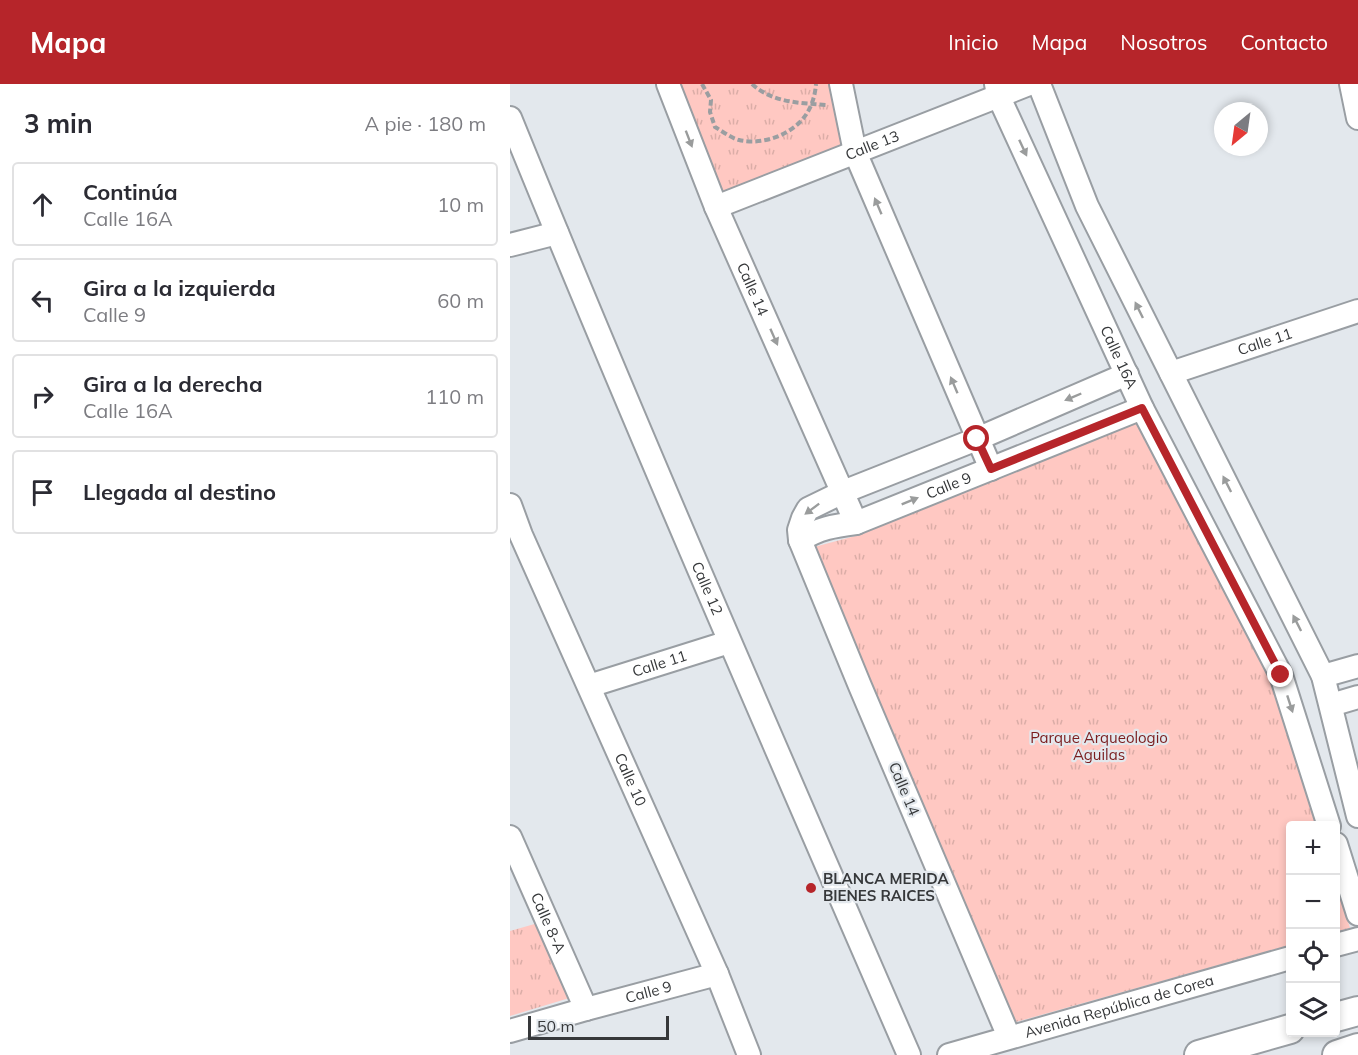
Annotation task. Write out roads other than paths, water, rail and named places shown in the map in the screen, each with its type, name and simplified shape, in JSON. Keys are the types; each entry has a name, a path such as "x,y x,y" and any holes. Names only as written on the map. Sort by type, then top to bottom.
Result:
{"main road":[{"path":"1340,1016 1358,1011"},
{"path":"1199,1055 1286,1030"},
{"path":"1337,1055 1358,1048"}],"street":[{"name":"Calle 14","path":"668,84 716,207 856,523"},
{"path":"841,84 855,152 991,469"},
{"name":"Calle 13","path":"716,207 855,152 997,89 1029,84"},
{"path":"1039,84 1087,206 1323,676 1331,705 1350,750 1358,816"},
{"path":"1351,84 1358,118"},
{"name":"Calle 16A","path":"997,89 1142,408 1281,675 1328,821"},
{"name":"Calle 12","path":"510,118 729,642 909,1055"},
{"path":"510,245 557,233"},
{"name":"Calle 11","path":"1171,373 1358,311"},
{"path":"856,523 815,531 800,540 799,530 802,518 808,509 843,492 977,439 1127,374"},
{"name":"Calle 9","path":"856,523 1142,408"},
{"name":"Calle 10","path":"510,505 516,536 589,686 717,974 750,1055"},
{"path":"1220,557 1253,536"},
{"name":"Calle 14","path":"800,540 1009,1037"},
{"name":"Calle 11","path":"589,686 729,642"},
{"path":"1323,676 1358,666"},
{"path":"1331,705 1358,697"},
{"name":"Calle 8-A","path":"510,837 586,1009"},
{"path":"1340,859 1358,914"},
{"path":"1340,944 1358,939"},
{"name":"Avenida República de Corea","path":"949,1055 1286,959"},
{"name":"Calle 9","path":"510,1031 717,974"}],"place":[{"name":"BLANCA MERIDA BIENES RAICES","path":"811,888"}],"park label":[{"name":"Parque Arqueologio Aguilas","path":"1099,746"}]}
